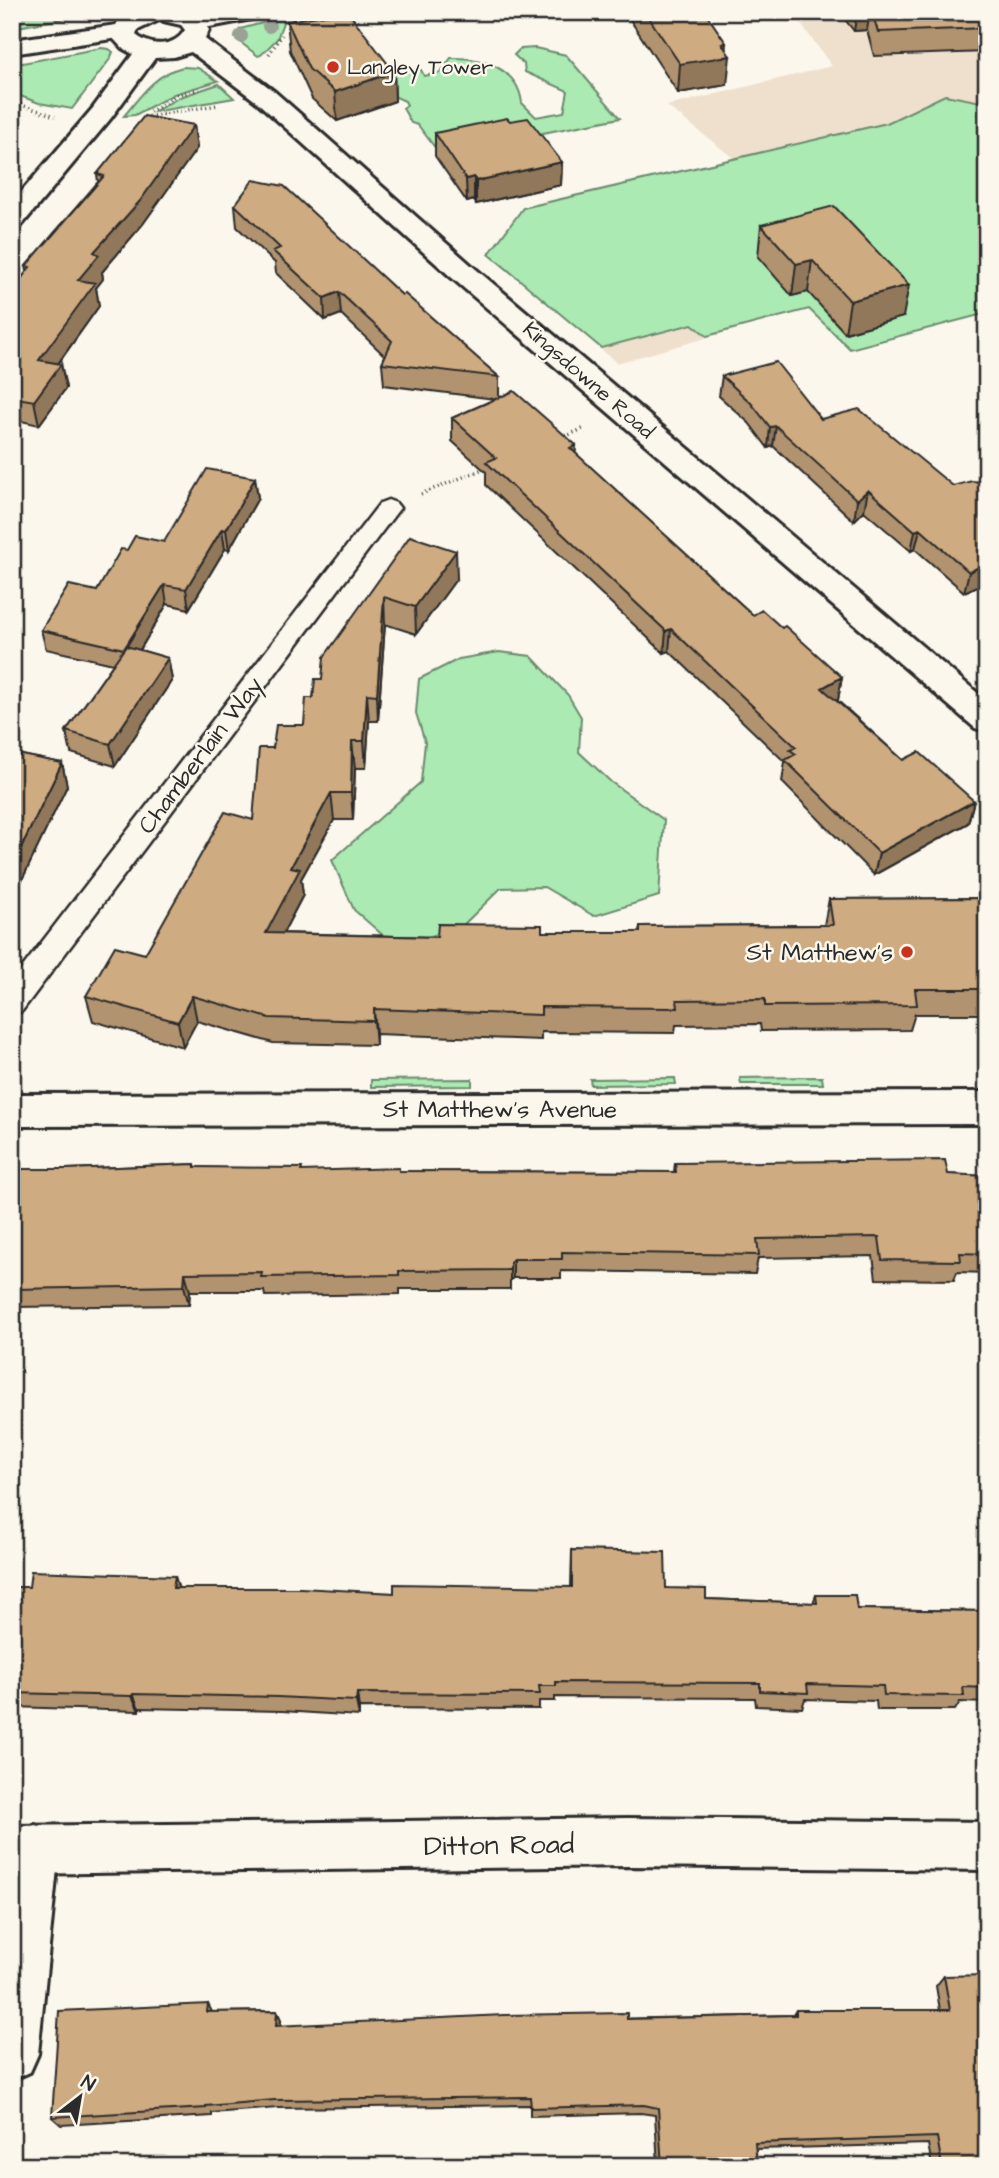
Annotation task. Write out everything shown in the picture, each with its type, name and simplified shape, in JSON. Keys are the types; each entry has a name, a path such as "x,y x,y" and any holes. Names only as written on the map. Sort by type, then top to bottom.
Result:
{"main road":[{"path":"123,31 127,42 148,51 171,50 193,32 254,12"},
{"path":"12,47 123,31 134,20 159,13 181,16 193,32"},
{"name":"Kingsdowne Road","path":"193,32 461,271 987,720"},
{"path":"12,220 102,113 148,51"},
{"name":"St Matthew's Avenue","path":"12,1110 987,1108"},
{"name":"Ditton Road","path":"23,1849 628,1842 987,1846"},
{"path":"12,2054 23,1849"}],"lane":[{"name":"Chamberlain Way","path":"12,1003 388,508"}],"path":[{"path":"266,59 291,20 304,13"},
{"path":"200,88 177,95 134,119 220,105"},
{"path":"12,102 63,119"},
{"path":"555,440 589,426"},
{"path":"388,508 491,466"}],"shaded area":[{"path":"792,12 987,12 987,313 850,349 809,309 617,363 489,254 523,208 736,160 667,106 832,66"}],"green space":[{"path":"13,12 100,12 12,28"},
{"path":"285,17 277,39 261,55 258,56 235,38 240,29"},
{"path":"101,48 113,52 110,59 72,109 39,103 12,93 12,65"},
{"path":"535,48 566,55 620,118 439,153 418,125 411,123 403,108 407,105 405,101 367,84 394,80 393,69 421,70 424,76 440,73 451,58 463,58 486,63 506,73 514,81 522,103 536,117 564,112 568,91 525,72 524,64 514,55 520,49"},
{"path":"183,67 198,68 218,81 174,94 135,115 124,116 157,80"},
{"path":"219,84 234,98 153,112 180,97"},
{"path":"945,95 987,103 987,313 850,349 809,309 707,336 692,324 601,348 489,254 523,208 887,123"},
{"path":"499,652 531,656 568,695 581,717 579,752 611,782 664,820 659,896 594,916 544,887 501,888 459,929 394,945 354,910 332,860 421,782 425,742 416,713 419,679 459,659"},
{"path":"822,1077 823,1084 741,1084 740,1078"},
{"path":"675,1078 676,1084 591,1085 590,1079"},
{"path":"472,1079 472,1086 371,1087 371,1080"}],"building":[{"path":"348,12 394,72 335,92 309,69 287,21"},
{"path":"645,12 705,12 726,43 722,44 730,56 680,64"},
{"path":"872,12 985,12 987,28 878,32"},
{"path":"144,116 194,125 140,201 94,252 99,255 78,280 95,283 39,360 61,364 34,401 12,397 12,291 30,267 26,266 104,176 97,174"},
{"path":"507,118 510,121 528,118 562,162 476,181 474,177 466,179 435,133"},
{"path":"253,180 284,186 402,295 405,294 499,377 382,363 392,341 339,292 324,298 273,251 280,248 235,205"},
{"path":"834,206 909,285 850,301 812,260 796,264 761,225"},
{"path":"776,362 821,419 859,409 953,486 972,481 987,486 987,566 985,564 969,572 920,529 915,531 868,490 857,500 776,426 770,427 751,403 722,376"},
{"path":"514,391 576,445 570,448 753,615 762,610 782,628 785,626 842,677 822,688 903,760 919,752 974,801 879,853 785,760 796,754 790,750 796,747 671,629 666,631 486,462 496,458 452,418"},
{"path":"207,469 255,478 226,530 222,529 186,589 164,585 124,649 41,630 69,585 97,591 121,549 127,550 135,536 164,542"},
{"path":"410,536 456,551 415,607 384,597 377,695 367,694 364,741 352,741 351,793 331,793 291,867 300,869 266,933 437,937 438,924 542,925 542,932 640,932 640,926 833,925 829,899 987,898 987,989 915,989 917,1005 765,1006 765,999 677,1000 678,1008 541,1007 541,1015 374,1009 374,1021 269,1018 192,996 178,1022 86,996 115,946 145,954 225,812 253,820 259,748 273,748 276,725 304,725 306,698 313,698 315,679 322,679 324,657"},
{"path":"126,646 168,658 110,744 66,731"},
{"path":"12,753 62,763 15,860 12,859"},
{"path":"945,1160 948,1174 987,1176 987,1254 960,1253 961,1261 882,1260 879,1237 757,1239 759,1255 562,1252 562,1259 513,1259 510,1262 510,1270 399,1271 399,1275 261,1277 262,1272 185,1273 184,1286 12,1289 12,1169 195,1164 195,1167 302,1168 301,1171 399,1168 399,1171 676,1172 675,1163"},
{"path":"572,1550 665,1552 666,1588 706,1589 706,1599 817,1603 816,1595 855,1595 857,1609 987,1611 987,1688 963,1687 964,1696 884,1695 883,1686 807,1684 808,1693 760,1691 760,1683 556,1682 556,1686 539,1686 540,1694 357,1693 356,1701 278,1697 12,1693 12,1587 29,1587 31,1571 175,1576 173,1588 300,1588 394,1593 394,1584 572,1587"},
{"path":"987,1975 987,2166 942,2166 937,2137 755,2143 757,2166 662,2166 658,2108 644,2105 531,2108 530,2097 274,2100 206,2108 52,2117 59,2011 208,2004 207,2012 277,2011 276,2026 504,2015 627,2013 627,2019 796,2015 796,2010 950,2010 944,1976"}],"place":[{"name":"Langley Tower","path":"333,67"},
{"name":"St Matthew's","path":"907,952"}]}
